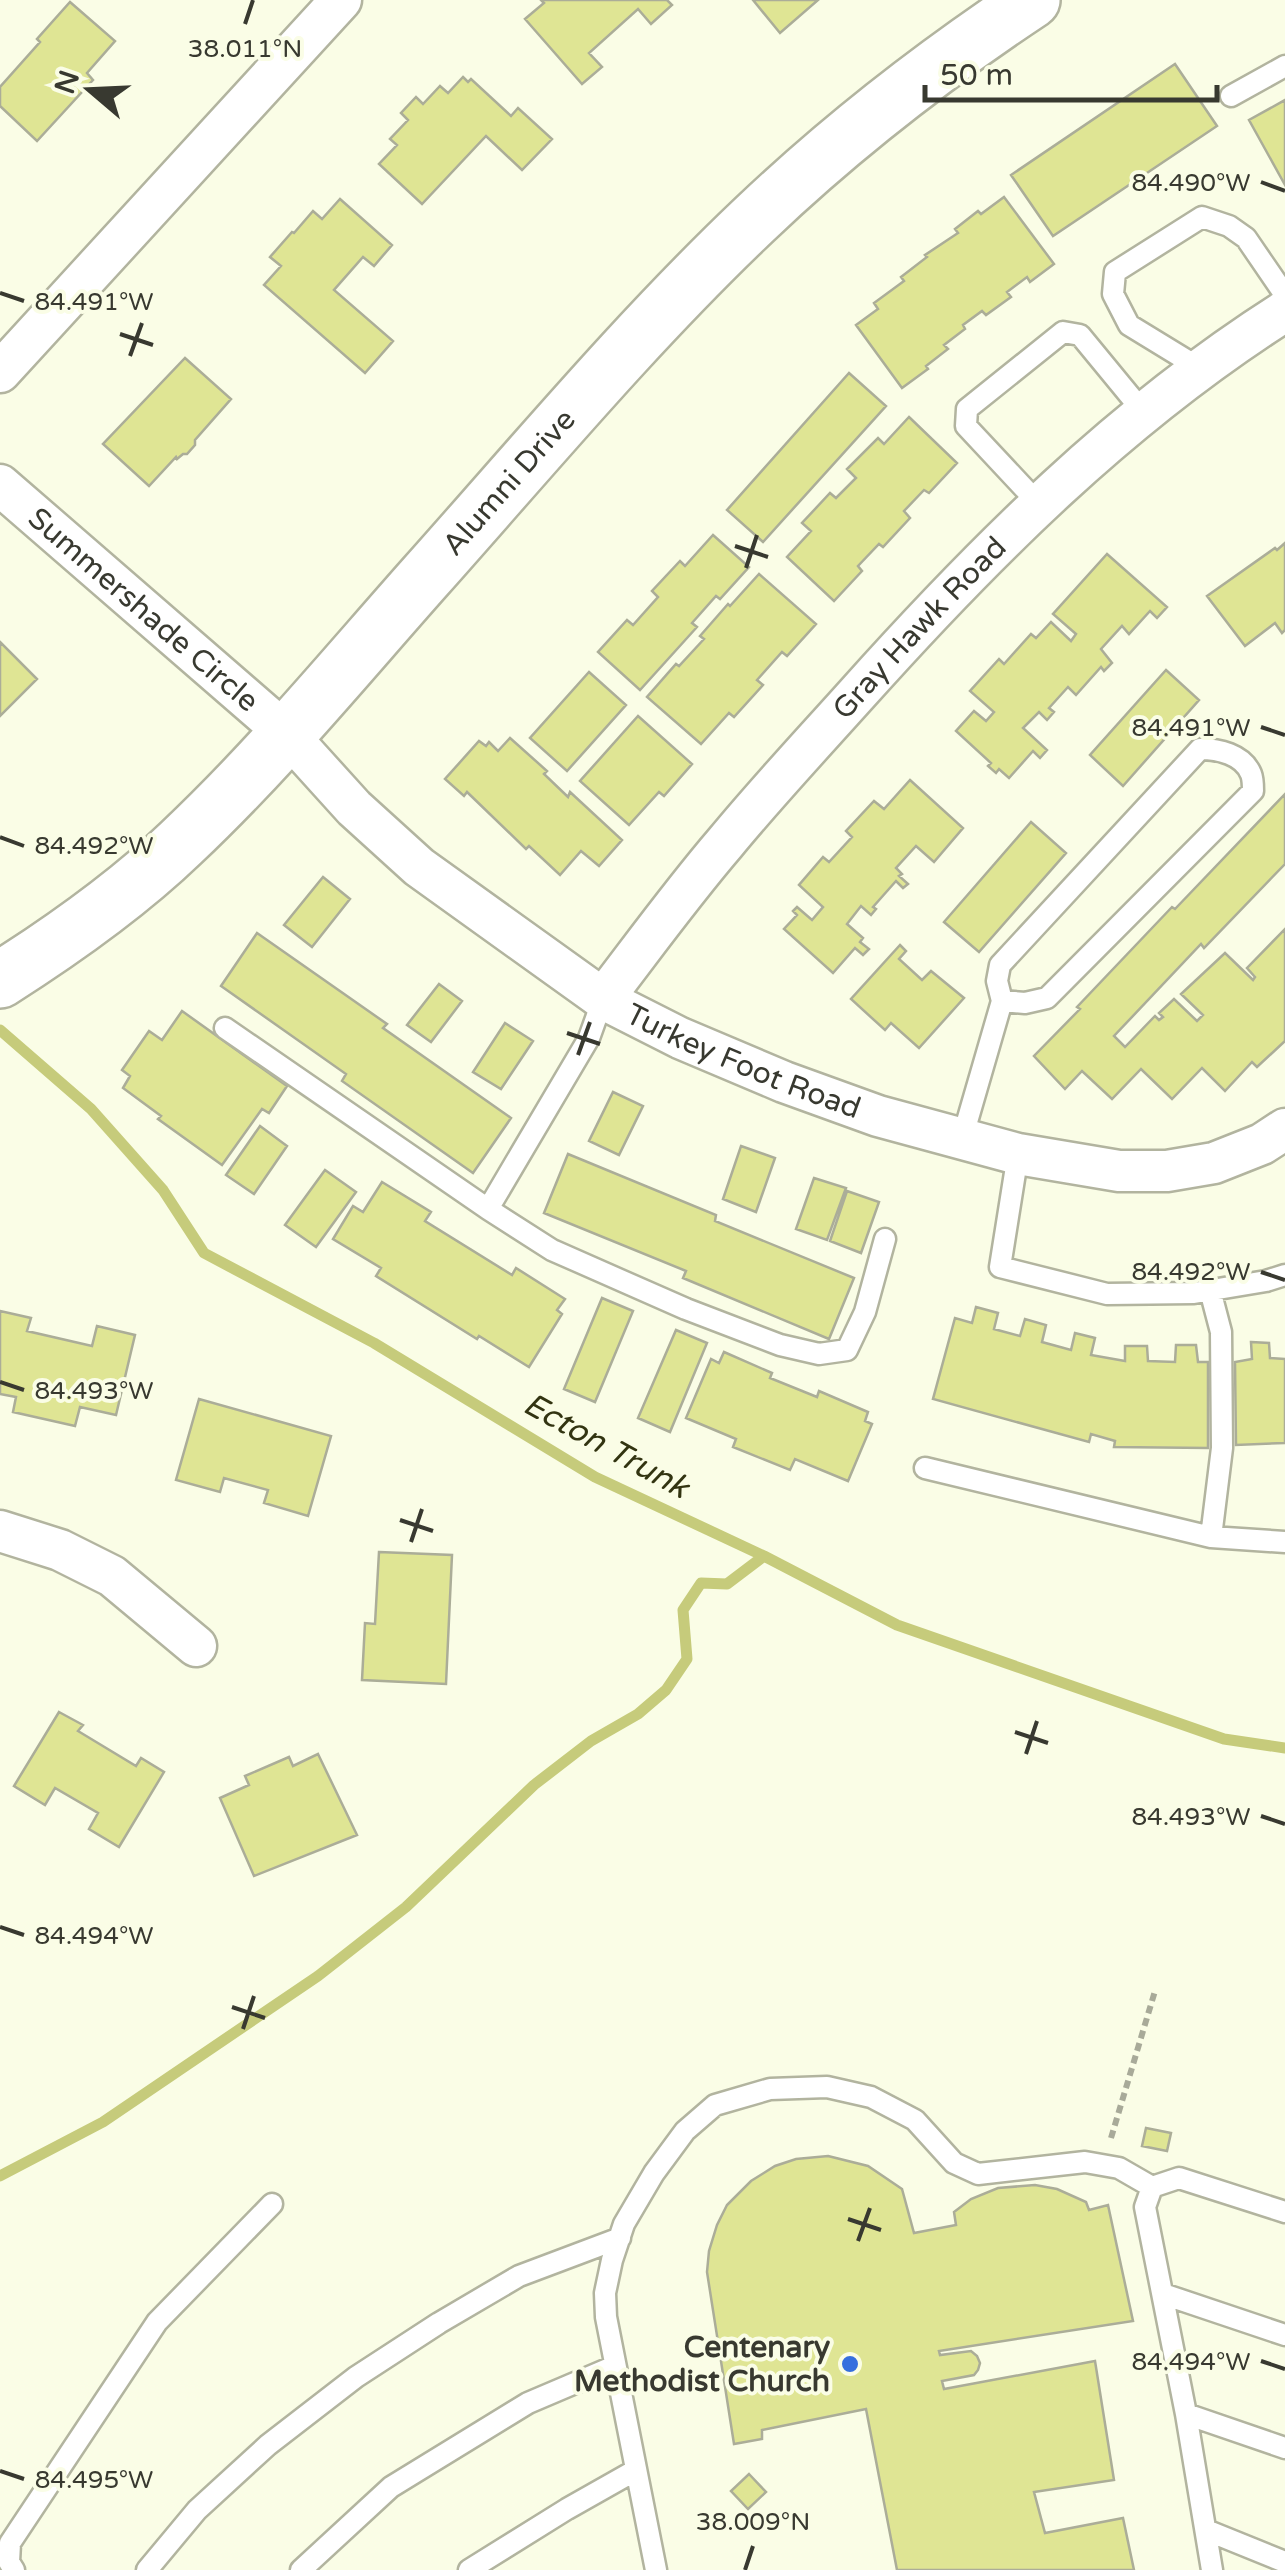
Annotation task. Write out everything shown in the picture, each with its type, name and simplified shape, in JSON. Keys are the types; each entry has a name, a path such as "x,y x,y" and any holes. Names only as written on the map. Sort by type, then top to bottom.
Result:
{"main road":[{"name":"Alumni Drive","path":"0,980 46,951 181,844 287,734 655,319 752,221 871,117 1032,0"}],"street":[{"path":"0,372 342,0"},
{"name":"Gray Hawk Road","path":"603,999 724,843 939,602 1080,466 1201,369 1285,311"},
{"name":"Summershade Circle","path":"0,485 287,734"},
{"name":"Turkey Foot Road","path":"287,734 354,808 419,866 603,999 680,1038 784,1082 878,1116 1018,1154 1119,1171 1167,1170 1214,1163 1262,1144 1285,1129"},
{"path":"0,1531 60,1550 112,1576 196,1646"}],"lane":[{"path":"1231,96 1285,66"},
{"path":"1201,369 1128,324 1113,294 1115,272 1202,218 1229,226 1246,238 1285,296"},
{"path":"1038,504 966,426 967,409 1064,332 1080,335 1144,414"},
{"path":"962,1138 1002,1001 1000,965 1200,749 1218,749 1240,761 1251,774 1254,791 1048,998 1025,1003 1002,1001"},
{"path":"488,1209 589,1038 603,999"},
{"path":"225,1028 552,1250 780,1345 819,1354 847,1350 866,1312 885,1239"},
{"path":"1018,1154 1000,1267 1106,1294 1210,1290 1266,1282 1285,1275"},
{"path":"1210,1290 1221,1332 1222,1448 1211,1537"},
{"path":"925,1468 1211,1537 1285,1542"},
{"path":"656,2570 615,2366 605,2294 624,2224 654,2173 686,2131 715,2105 770,2089 827,2087 870,2097 915,2120 954,2162 978,2174 1085,2162 1120,2168 1152,2187 1178,2178 1285,2212"},
{"path":"1152,2187 1146,2207 1212,2570"},
{"path":"14,2570 5,2540 157,2322 272,2204"},
{"path":"146,2570 197,2510 254,2458 356,2377 519,2276 620,2238"},
{"path":"1163,2294 1285,2334"},
{"path":"301,2570 391,2487 528,2403 615,2366"},
{"path":"1186,2414 1285,2448"},
{"path":"469,2570 636,2470"},
{"path":"1206,2530 1285,2562"}],"path":[{"path":"1116,2122 1155,1990"}],"building":[{"path":"541,0 667,0 672,5 651,24 638,9 589,53 602,67 582,84 525,19 544,3"},
{"path":"753,0 818,0 780,33"},
{"path":"70,2 115,41 87,73 93,80 37,141 0,106 0,87"},
{"path":"1175,64 1217,126 1053,236 1011,175"},
{"path":"463,77 468,82 471,79 511,116 518,108 552,139 522,170 486,136 422,204 379,164 397,145 390,139 408,120 401,113 416,97 423,104 440,86 448,93"},
{"path":"1285,100 1285,185 1249,120"},
{"path":"1004,197 1054,264 1030,282 1027,277 1007,292 1011,297 986,315 982,311 963,325 965,329 944,345 948,349 902,388 856,325 878,309 874,303 904,281 901,277 925,255 958,233 955,229"},
{"path":"340,199 392,245 374,266 363,257 334,290 393,341 365,373 264,285 281,266 270,257 292,232 313,211 322,219"},
{"path":"185,358 231,399 187,454 176,457 149,486 103,444"},
{"path":"849,373 886,406 763,542 727,510"},
{"path":"909,417 957,463 929,493 924,490 904,511 910,518 858,566 862,571 834,601 787,557 811,531 802,523 830,493 836,498 856,478 847,469 878,438 884,444"},
{"path":"713,535 749,567 692,623 697,627 640,690 598,652 627,620 633,625 658,597 652,591 680,561 685,566"},
{"path":"1285,543 1285,630 1282,633 1275,623 1245,646 1207,596"},
{"path":"1107,554 1167,607 1157,618 1150,611 1129,634 1122,626 1101,649 1112,663 1104,671 1101,667 1076,695 1068,687 1049,708 1054,712 1047,720 1039,712 1023,728 1047,750 1040,758 1033,751 1009,778 999,769 996,773 988,766 991,763 956,731 974,711 986,721 994,712 970,691 999,659 1004,664 1031,634 1036,638 1051,622 1071,641 1076,634 1053,614"},
{"path":"759,574 816,624 787,656 782,652 757,680 763,685 734,717 729,713 701,744 647,697 704,639 700,636"},
{"path":"0,642 37,679 0,716"},
{"path":"1166,670 1199,700 1123,786 1090,755"},
{"path":"589,672 626,705 567,771 530,738"},
{"path":"638,716 692,764 664,796 659,792 629,825 580,781"},
{"path":"510,738 547,771 544,774 568,797 570,792 622,840 599,866 581,851 560,875 529,846 526,849 467,792 464,796 445,779 479,741 486,746 489,742 498,751"},
{"path":"910,780 963,828 934,862 916,846 896,868 908,884 903,888 896,881 873,907 876,909 871,915 861,906 847,924 869,949 863,955 855,948 833,973 784,929 797,915 793,911 797,907 812,920 823,907 799,885 823,857 829,862 852,837 846,831 874,801 884,809"},
{"path":"1285,794 1285,864 1204,948 1201,944 1114,1036 1125,1047 1155,1016 1159,1020 1163,1017 1159,1013 1174,999 1197,1021 1203,1015 1181,994 1225,953 1253,980 1255,977 1247,968 1285,929 1285,1041 1257,1067 1252,1062 1225,1091 1202,1068 1172,1099 1141,1069 1112,1099 1082,1071 1065,1089 1034,1056 1172,907 1175,909"},
{"path":"1031,822 1066,853 979,952 944,922"},
{"path":"323,877 350,899 312,947 284,925"},
{"path":"257,933 511,1118 473,1173 342,1081 346,1074 221,986"},
{"path":"900,945 906,951 899,959 922,980 931,971 964,998 919,1048 891,1023 885,1030 851,999"},
{"path":"439,984 462,1001 431,1042 407,1025"},
{"path":"182,1011 287,1086 269,1113 262,1109 222,1165 123,1088 130,1076 122,1070 149,1031 162,1040"},
{"path":"505,1023 533,1041 501,1089 473,1072"},
{"path":"613,1092 643,1106 619,1155 589,1141"},
{"path":"260,1126 287,1146 254,1194 226,1175"},
{"path":"741,1146 775,1158 756,1212 723,1199"},
{"path":"568,1154 854,1278 829,1339 683,1278 686,1271 544,1213"},
{"path":"325,1170 356,1192 316,1247 285,1225"},
{"path":"814,1178 846,1188 827,1240 796,1229"},
{"path":"382,1182 431,1212 425,1221 512,1275 516,1268 565,1299 557,1310 562,1314 529,1367 376,1276 381,1268 333,1239 353,1206 363,1212"},
{"path":"847,1191 879,1202 861,1253 830,1241"},
{"path":"602,1298 633,1311 595,1402 564,1389"},
{"path":"976,1307 998,1313 994,1329 1020,1336 1025,1319 1046,1325 1042,1342 1071,1350 1075,1333 1095,1338 1091,1355 1125,1361 1125,1346 1147,1346 1148,1361 1175,1362 1176,1345 1196,1345 1198,1362 1208,1362 1208,1448 1114,1447 1115,1441 1091,1434 1089,1442 933,1399 955,1318 972,1323"},
{"path":"0,1311 31,1318 27,1331 92,1346 97,1326 135,1335 116,1415 80,1407 75,1426 13,1412 16,1397 0,1394"},
{"path":"676,1330 707,1343 670,1432 638,1418"},
{"path":"1251,1342 1269,1343 1270,1358 1285,1359 1285,1443 1236,1445 1235,1362 1252,1359"},
{"path":"724,1352 772,1373 770,1378 817,1397 819,1391 868,1412 865,1421 872,1424 848,1481 795,1459 790,1470 733,1447 736,1439 686,1418 711,1359 719,1363"},
{"path":"199,1399 331,1436 308,1516 264,1503 268,1490 224,1478 220,1492 176,1480"},
{"path":"379,1552 452,1555 446,1684 362,1680 365,1623 375,1624"},
{"path":"59,1712 83,1725 78,1731 136,1766 141,1758 164,1772 119,1847 89,1829 98,1813 55,1788 45,1805 14,1786"},
{"path":"318,1754 357,1835 254,1876 220,1798 249,1785 245,1776 289,1757 293,1766"},
{"path":"1146,2128 1171,2133 1167,2151 1142,2146"},
{"name":"Centenary Methodist Church","path":"828,2156 868,2166 902,2189 914,2233 956,2225 954,2212 971,2199 998,2188 1035,2185 1057,2189 1086,2202 1089,2210 1108,2205 1133,2321 939,2351 940,2355 971,2351 980,2363 974,2375 942,2381 944,2389 1095,2361 1114,2480 1034,2492 1045,2533 1123,2518 1134,2570 897,2570 866,2409 762,2430 762,2439 734,2444 707,2272 717,2225 727,2205 751,2181 775,2166"},
{"path":"749,2474 766,2492 748,2509 731,2491"}],"waterway":[{"name":"Ecton Trunk","path":"0,1030 91,1109 163,1190 204,1253 374,1343 595,1477 764,1556 897,1625 1224,1739 1285,1748"},
{"path":"0,2176 103,2122 318,1976 406,1907 534,1785 591,1741 638,1714 666,1690 687,1659 683,1610 701,1583 727,1584 764,1556"}],"place":[{"name":"Centenary Methodist Church","path":"850,2364"}]}
